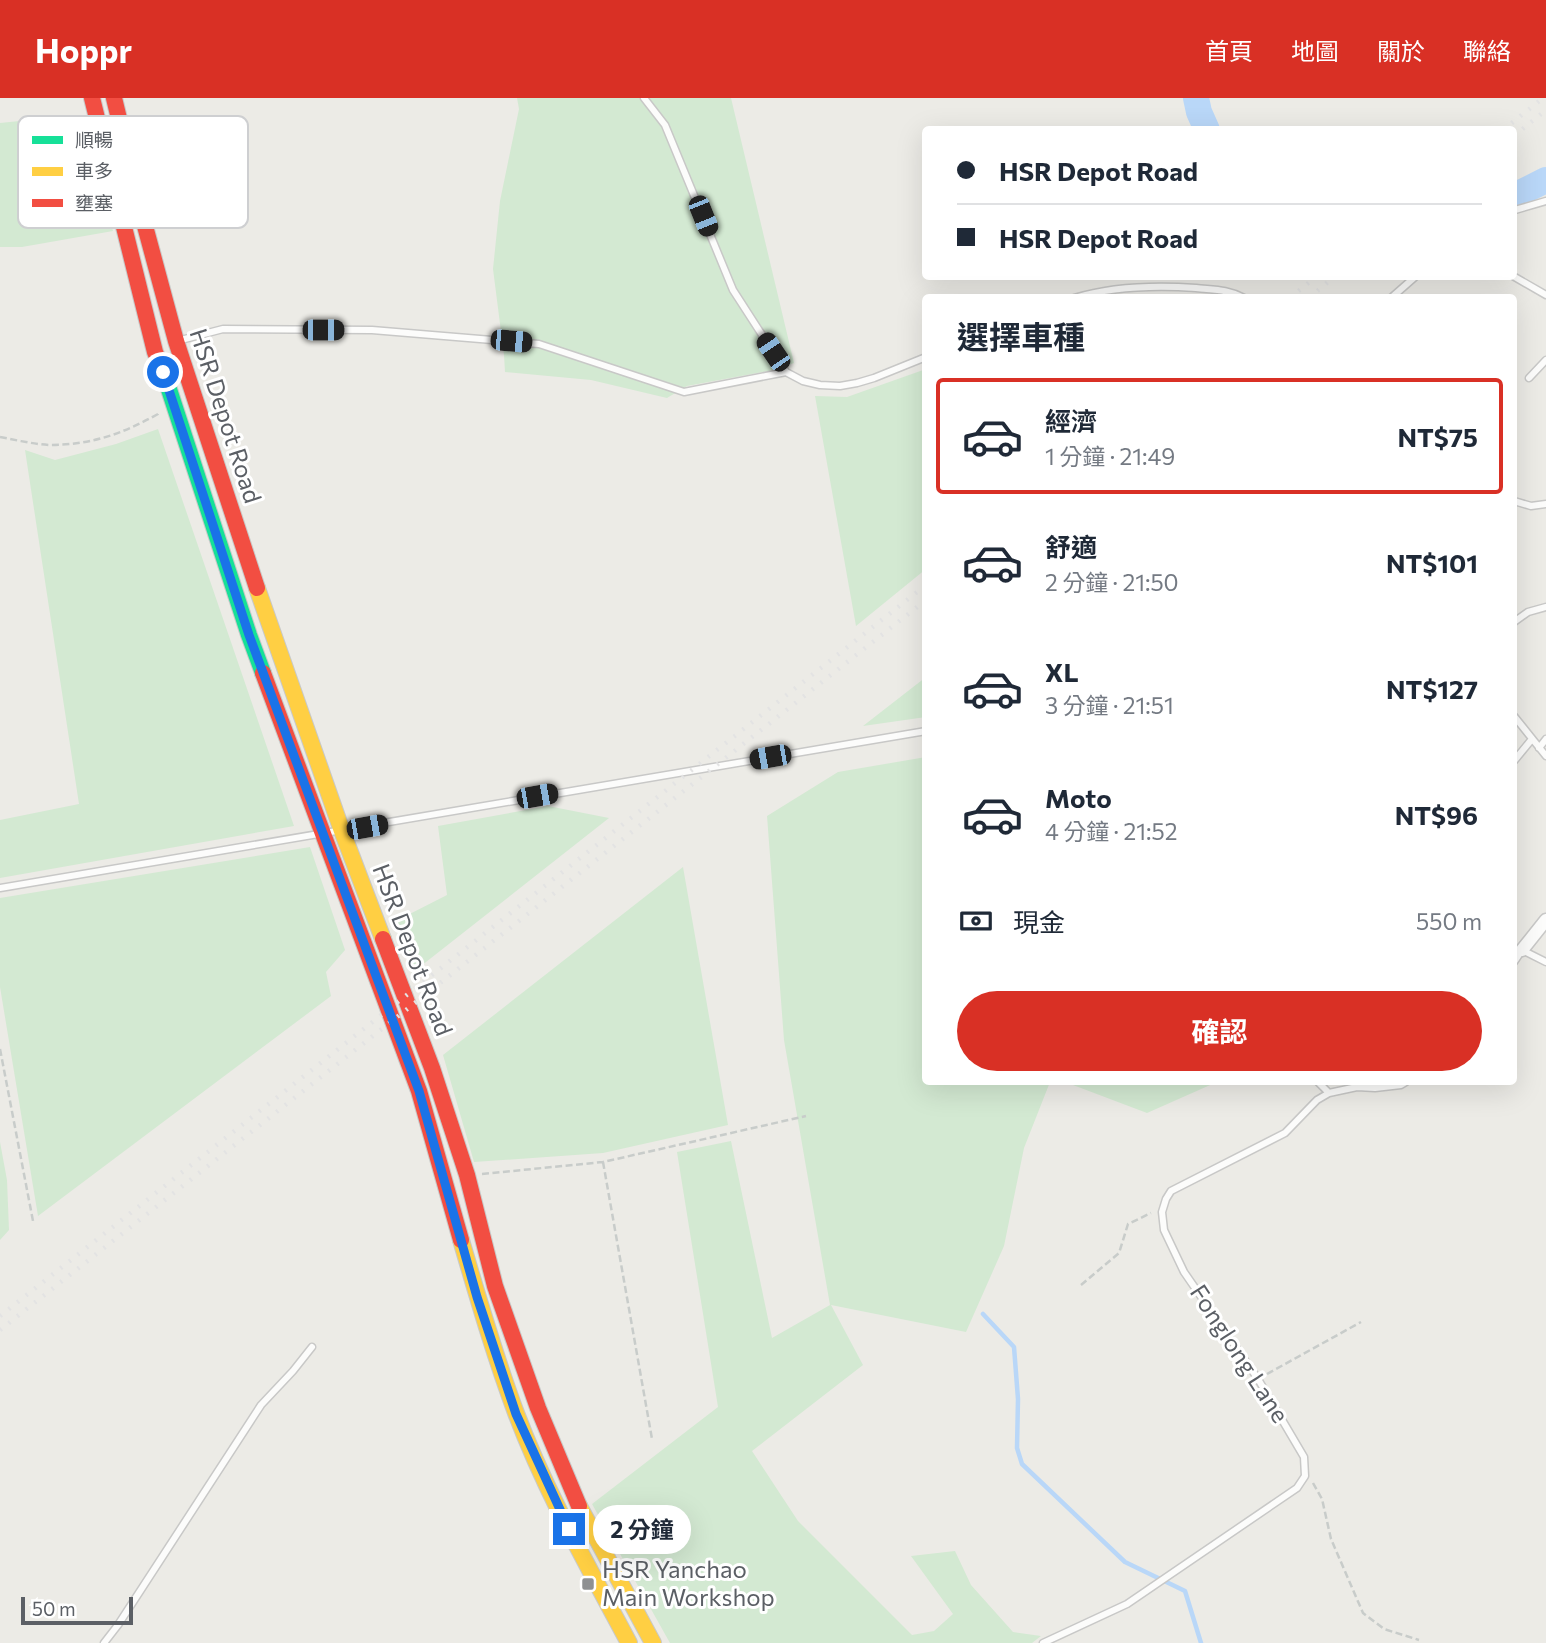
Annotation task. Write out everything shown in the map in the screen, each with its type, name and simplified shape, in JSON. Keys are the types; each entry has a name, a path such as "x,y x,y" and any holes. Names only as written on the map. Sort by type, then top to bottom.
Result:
{"street":[{"name":"HSR Depot Road","path":"92,98 96,116"},
{"name":"HSR Depot Road","path":"114,98 118,116"},
{"name":"HSR Depot Road","path":"124,228 155,352 171,393 249,635 419,1091 477,1297 516,1414 558,1507 627,1642"},
{"name":"HSR Depot Road","path":"146,228 176,341 270,626 342,831 432,1068 467,1175 495,1286 538,1408 581,1510 653,1643"},
{"path":"1522,950 1546,920"}],"lane":[{"path":"644,98 665,125 733,290 786,372 803,381 839,386 874,378 922,359"},
{"path":"1517,209 1546,201"},
{"path":"1517,278 1546,295"},
{"path":"1396,294 1411,280"},
{"path":"1094,294 1129,287 1174,286 1230,291 1236,294"},
{"path":"176,341 223,329 372,330 539,344 684,392 786,372"},
{"path":"1529,378 1546,359"},
{"path":"1517,502 1531,506 1546,504"},
{"path":"1517,620 1528,612 1546,607"},
{"path":"1517,720 1546,757"},
{"path":"0,888 922,732"},
{"path":"1517,757 1532,739"},
{"path":"1539,748 1546,739"},
{"path":"1517,958 1522,950 1546,962"},
{"path":"1321,1085 1329,1093"},
{"path":"1164,1207 1171,1191 1285,1133 1317,1100 1329,1093 1357,1087 1401,1085"},
{"name":"Fonglong Lane","path":"1164,1207 1164,1230 1184,1272 1258,1379 1304,1457 1305,1476"},
{"path":"104,1643 261,1405 312,1347"},
{"path":"1043,1643 1127,1604 1297,1488 1305,1476"}],"path":[{"path":"0,437 48,445 82,443 107,437 158,414 171,393"},
{"path":"0,1049 33,1222"},
{"path":"467,1175 603,1162 806,1116"},
{"path":"603,1162 652,1438"},
{"path":"1081,1285 1119,1254 1128,1224 1164,1207"},
{"path":"1258,1379 1361,1322"},
{"path":"1305,1476 1314,1484 1322,1499 1331,1539 1363,1613 1384,1629 1419,1640"}],"green space":[{"path":"517,98 731,98 794,363 774,370 687,386 667,398 591,380 505,372 493,269 500,201 519,109"},
{"path":"18,121 18,228 112,228 113,231 22,247 0,247 0,123"},
{"path":"922,370 922,572 856,626 815,396 847,397"},
{"path":"158,429 294,826 0,878 0,820 79,804 25,450 55,460 116,444"},
{"path":"922,680 922,718 863,726"},
{"path":"922,758 922,1085 1049,1085 1024,1148 1004,1246 966,1332 831,1305 863,1365 752,1451 798,1521 912,1635 934,1631 953,1614 911,1556 955,1551 971,1585 1013,1632 1041,1636 1032,1643 670,1643 592,1504 718,1407 677,1152 731,1141 772,1338 830,1305 784,1040 767,816 838,772"},
{"path":"548,806 609,818 412,973 394,922 447,895 438,826"},
{"path":"310,847 345,950 326,972 331,996 38,1216 0,987 0,898"},
{"path":"683,867 728,1125 603,1153 474,1162 443,1055"},
{"path":"1073,1085 1210,1085 1147,1113"},
{"path":"0,1142 7,1180 9,1230 0,1240"}],"waterway":[{"path":"1196,98 1205,126"},
{"path":"1517,194 1546,180"},
{"path":"983,1314 1014,1347 1018,1399 1017,1448 1022,1464 1125,1562 1185,1591 1201,1643"}],"railway":[{"path":"1508,126 1543,98"},
{"path":"1517,134 1546,110"},
{"path":"1295,294 1312,280"},
{"path":"1314,294 1330,280"},
{"path":"0,1316 922,588"},
{"path":"0,1330 922,603"}],"traffic: fast":[{"path":"164,374 263,673"}],"traffic: slow":[{"path":"257,588 383,939"},
{"path":"461,1240 501,1370 528,1443 569,1530 629,1643"},
{"path":"579,1506 653,1643"}],"traffic: jam":[{"path":"92,98 96,116"},
{"path":"114,98 118,116"},
{"path":"124,228 155,352 164,374"},
{"path":"146,228 176,341 257,588"},
{"path":"263,673 419,1091 461,1240"},
{"path":"383,939 432,1068 467,1175 495,1286 538,1408 579,1506"}],"place":[{"name":"HSR Yanchao Main Workshop","path":"588,1584"}],"route":[{"path":"163,372 249,635 419,1091 477,1297 516,1414 569,1529"}]}
